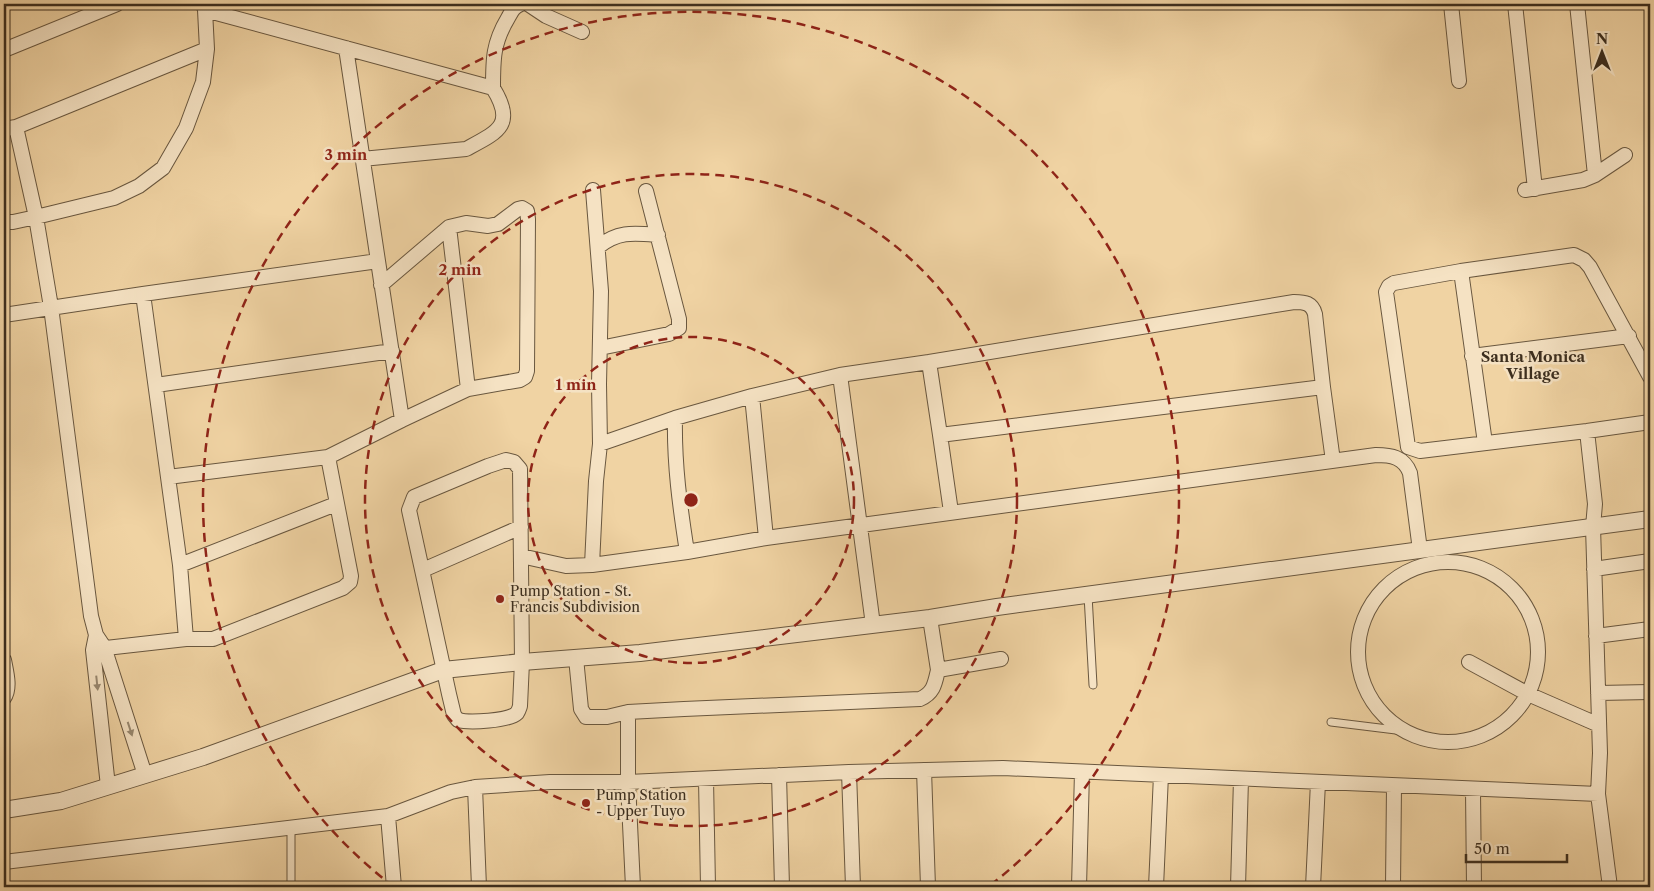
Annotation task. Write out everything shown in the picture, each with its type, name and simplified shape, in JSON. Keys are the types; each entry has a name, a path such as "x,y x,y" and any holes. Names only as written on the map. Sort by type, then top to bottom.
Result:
{"street":[{"path":"4,50 117,4"},
{"path":"528,4 546,16 582,32"},
{"path":"1451,4 1459,81"},
{"path":"1515,4 1530,189 1583,180 1595,175 1625,155"},
{"path":"1577,4 1595,175"},
{"path":"362,159 466,149 498,128 503,122 504,113 501,101 493,88 493,62 496,43 513,5"},
{"path":"4,222 36,217 114,198 139,186 163,168 186,128 204,82 207,49 204,7 493,88"},
{"path":"346,48 402,420"},
{"path":"145,775 99,649 92,616 51,307 36,217 10,128 207,49"},
{"path":"592,565 596,481 600,444 601,291 593,190"},
{"path":"600,348 669,334 679,328 680,319 646,191"},
{"path":"168,477 328,458 468,389 520,380 524,377 527,371 527,211 522,208 518,209 498,224 488,226 466,223 449,227 381,285"},
{"path":"449,227 468,389"},
{"path":"598,247 610,238 619,235 658,235"},
{"path":"1650,377 1590,267 1584,260 1574,255 1461,271 1394,284 1389,286 1386,292 1408,447 1420,451 1650,422"},
{"path":"4,315 378,261"},
{"path":"1461,271 1485,443"},
{"path":"143,294 180,565 186,639"},
{"path":"600,444 675,418 752,396 840,375 1294,302 1306,303 1313,308 1315,314 1333,461"},
{"path":"1472,356 1629,336"},
{"path":"156,384 392,352"},
{"path":"929,362 951,512"},
{"path":"840,375 873,625"},
{"path":"940,435 1323,387"},
{"path":"752,396 766,538"},
{"path":"675,418 674,450 676,477 687,552"},
{"path":"1587,431 1595,504 1593,528 1600,753 1598,794 1610,887"},
{"path":"521,556 566,566 592,565 951,512 1376,455 1387,455 1397,458 1407,465 1410,473 1420,550"},
{"path":"99,649 186,639 213,639 347,585 351,576 328,458"},
{"path":"506,460 514,462 520,468 522,527 522,662 520,706 518,712 512,716 498,720 464,722 458,720 454,715 410,510 414,497 506,460"},
{"path":"180,565 336,504"},
{"path":"4,810 62,801 203,757 443,670 640,653 930,618 1650,519"},
{"path":"423,570 522,527"},
{"path":"1594,569 1650,561"},
{"path":"1451,562 1484,569 1513,589 1532,618 1538,654 1528,694 1507,720 1475,738 1438,742 1404,731 1376,707 1360,676 1357,642 1368,608 1388,584 1416,567 1451,562"},
{"path":"576,658 581,708 586,717 607,717 628,712 920,699 930,693 935,687 938,670 930,618"},
{"path":"1596,636 1650,630"},
{"path":"99,649 108,786"},
{"path":"938,670 1001,659"},
{"path":"4,660 8,688 4,698"},
{"path":"1469,662 1528,694 1599,725"},
{"path":"1598,693 1650,692"},
{"path":"628,712 628,782 633,887"},
{"path":"4,862 388,816 451,792 475,787 550,782 628,782 849,772 1003,768 1598,794"},
{"path":"924,770 928,887"},
{"path":"849,772 853,887"},
{"path":"1079,887 1082,772"},
{"path":"779,775 782,887"},
{"path":"1156,887 1161,775"},
{"path":"706,779 708,887"},
{"path":"1238,887 1241,779"},
{"path":"1313,887 1318,782"},
{"path":"1393,887 1394,786"},
{"path":"475,787 479,887"},
{"path":"1473,790 1474,887"},
{"path":"388,816 394,887"}],"lane":[{"path":"1088,595 1093,685"},
{"path":"1332,722 1404,731"},
{"path":"291,828 291,881"}],"place":[{"name":"Pump Station - St. Francis Subdivision","path":"500,599"},
{"name":"Pump Station - Upper Tuyo","path":"586,803"}],"district":[{"name":"Santa Monica Village","path":"1533,366"}]}
